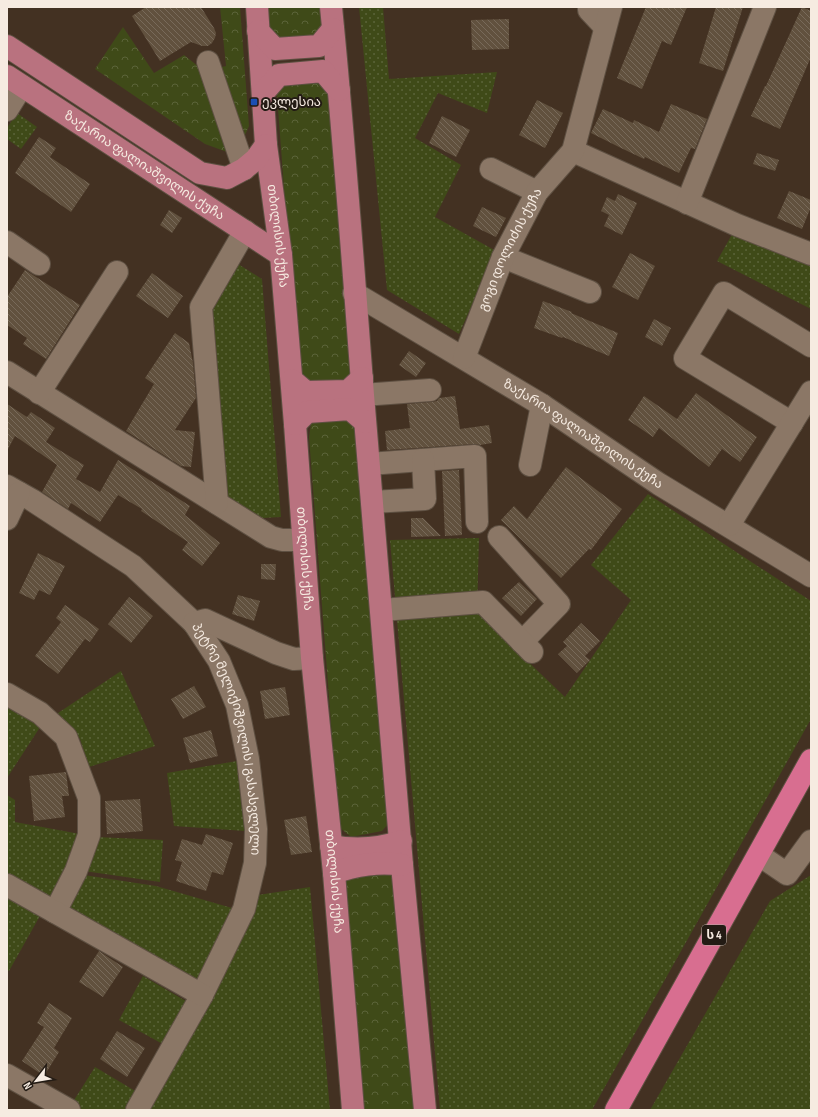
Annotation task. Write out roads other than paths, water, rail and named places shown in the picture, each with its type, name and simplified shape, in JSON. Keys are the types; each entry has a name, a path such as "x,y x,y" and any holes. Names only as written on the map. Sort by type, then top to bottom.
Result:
{"highway":[{"name":"ს 4","path":"616,1110 811,760"}],"main road":[{"name":"თბილისის ქუჩა","path":"257,7 266,145 281,255 296,424 312,658 334,873 353,1110"},
{"path":"331,7 350,207 354,293 358,320 362,386 382,610 402,865 425,1110"},
{"path":"258,31 275,49 319,46 333,29"},
{"name":"ზაქარია ფალიაშვილის ქუჩა","path":"7,46 200,173 227,178 244,169 256,159 266,145"},
{"path":"263,93 278,75 323,72 339,90"},
{"name":"ზაქარია ფალიაშვილის ქუჩა","path":"15,81 281,255"},
{"path":"292,380 306,392 348,391 362,386"},
{"path":"296,424 307,412 350,409 365,422"},
{"path":"331,846 347,849 368,848 390,845 401,841"},
{"path":"334,873 346,868 369,865 392,863 402,865"}],"street":[{"path":"589,7 589,10 608,17"},
{"path":"687,203 765,7"},
{"name":"გოგი დოლიძის ქუჩა","path":"464,358 503,257 537,192 573,151 608,17"},
{"path":"208,62 244,169"},
{"path":"7,110 15,81"},
{"path":"573,151 737,224 810,250"},
{"path":"491,170 537,192"},
{"path":"217,503 201,307 245,232"},
{"path":"7,242 39,264"},
{"path":"503,257 590,292"},
{"path":"40,392 117,272"},
{"name":"ზაქარია ფალიაშვილის ქუჩა","path":"354,293 542,405 659,484 811,576"},
{"path":"792,423 685,358 724,293 811,346"},
{"path":"7,372 271,537 282,540 304,540"},
{"path":"362,386 430,390"},
{"path":"729,525 811,392"},
{"path":"530,465 542,405"},
{"path":"369,464 474,456 477,522"},
{"path":"372,502 425,499 423,460"},
{"path":"7,519 13,490"},
{"name":"პეტრე მელიქიშვილის I გასასვლელი","path":"13,490 133,566 194,623 220,660 237,705 248,759 256,829 255,863 244,909 202,995 137,1110"},
{"path":"382,610 483,602 527,647 559,604 499,537"},
{"path":"194,623 205,620 276,653 294,659 312,658"},
{"path":"7,694 40,713 66,737 89,798 89,835 76,871 55,912"},
{"path":"759,855 787,874 811,841"},
{"path":"7,885 202,995"},
{"path":"7,1075 58,1107"}],"place":[{"name":"ეკლესია","path":"254,102"}]}
